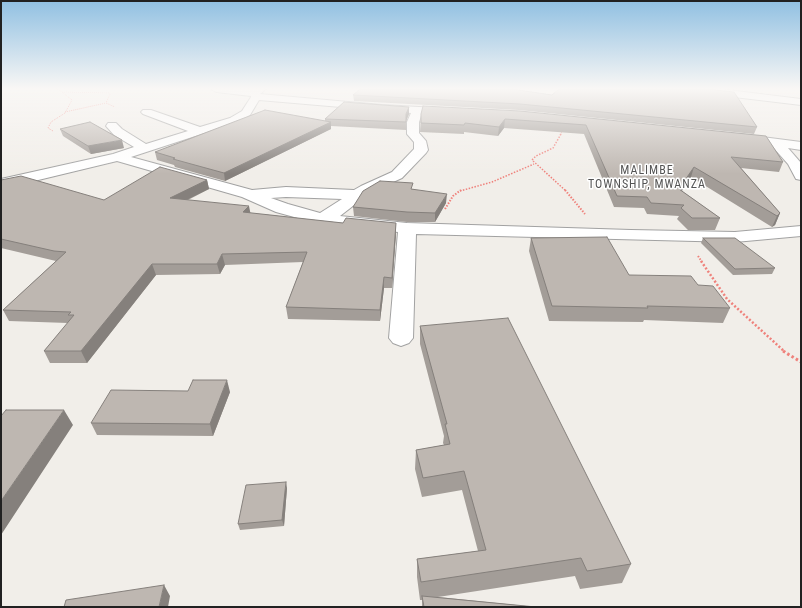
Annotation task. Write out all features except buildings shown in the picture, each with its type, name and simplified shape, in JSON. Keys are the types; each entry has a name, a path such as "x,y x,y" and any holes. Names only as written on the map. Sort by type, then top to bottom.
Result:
{"street":[{"path":"161,117 200,132"},
{"path":"1,184 146,149 200,132 239,117"},
{"path":"322,219 358,195 397,174 421,150 420,141 413,134 413,122 415,117"},
{"path":"112,126 118,132 146,149"},
{"path":"729,137 801,146"},
{"path":"775,142 794,163 801,176"},
{"path":"117,157 248,194 282,208 322,219 407,228 595,234 735,237 801,231"},
{"path":"248,194 286,192 358,195"},
{"path":"402,338 407,228"}],"path":[{"path":"53,131 48,128 51,122 57,117"},
{"path":"112,126 119,117"},
{"path":"565,126 553,148 536,156 532,160 534,164 557,181 574,198 584,212 595,234"},
{"path":"435,229 441,215 457,193 471,187 492,182 534,164"},
{"path":"685,236 727,299 783,351 801,362"}],"district":[{"name":"MALIMBE TOWNSHIP, MWANZA","path":"647,178"}]}
